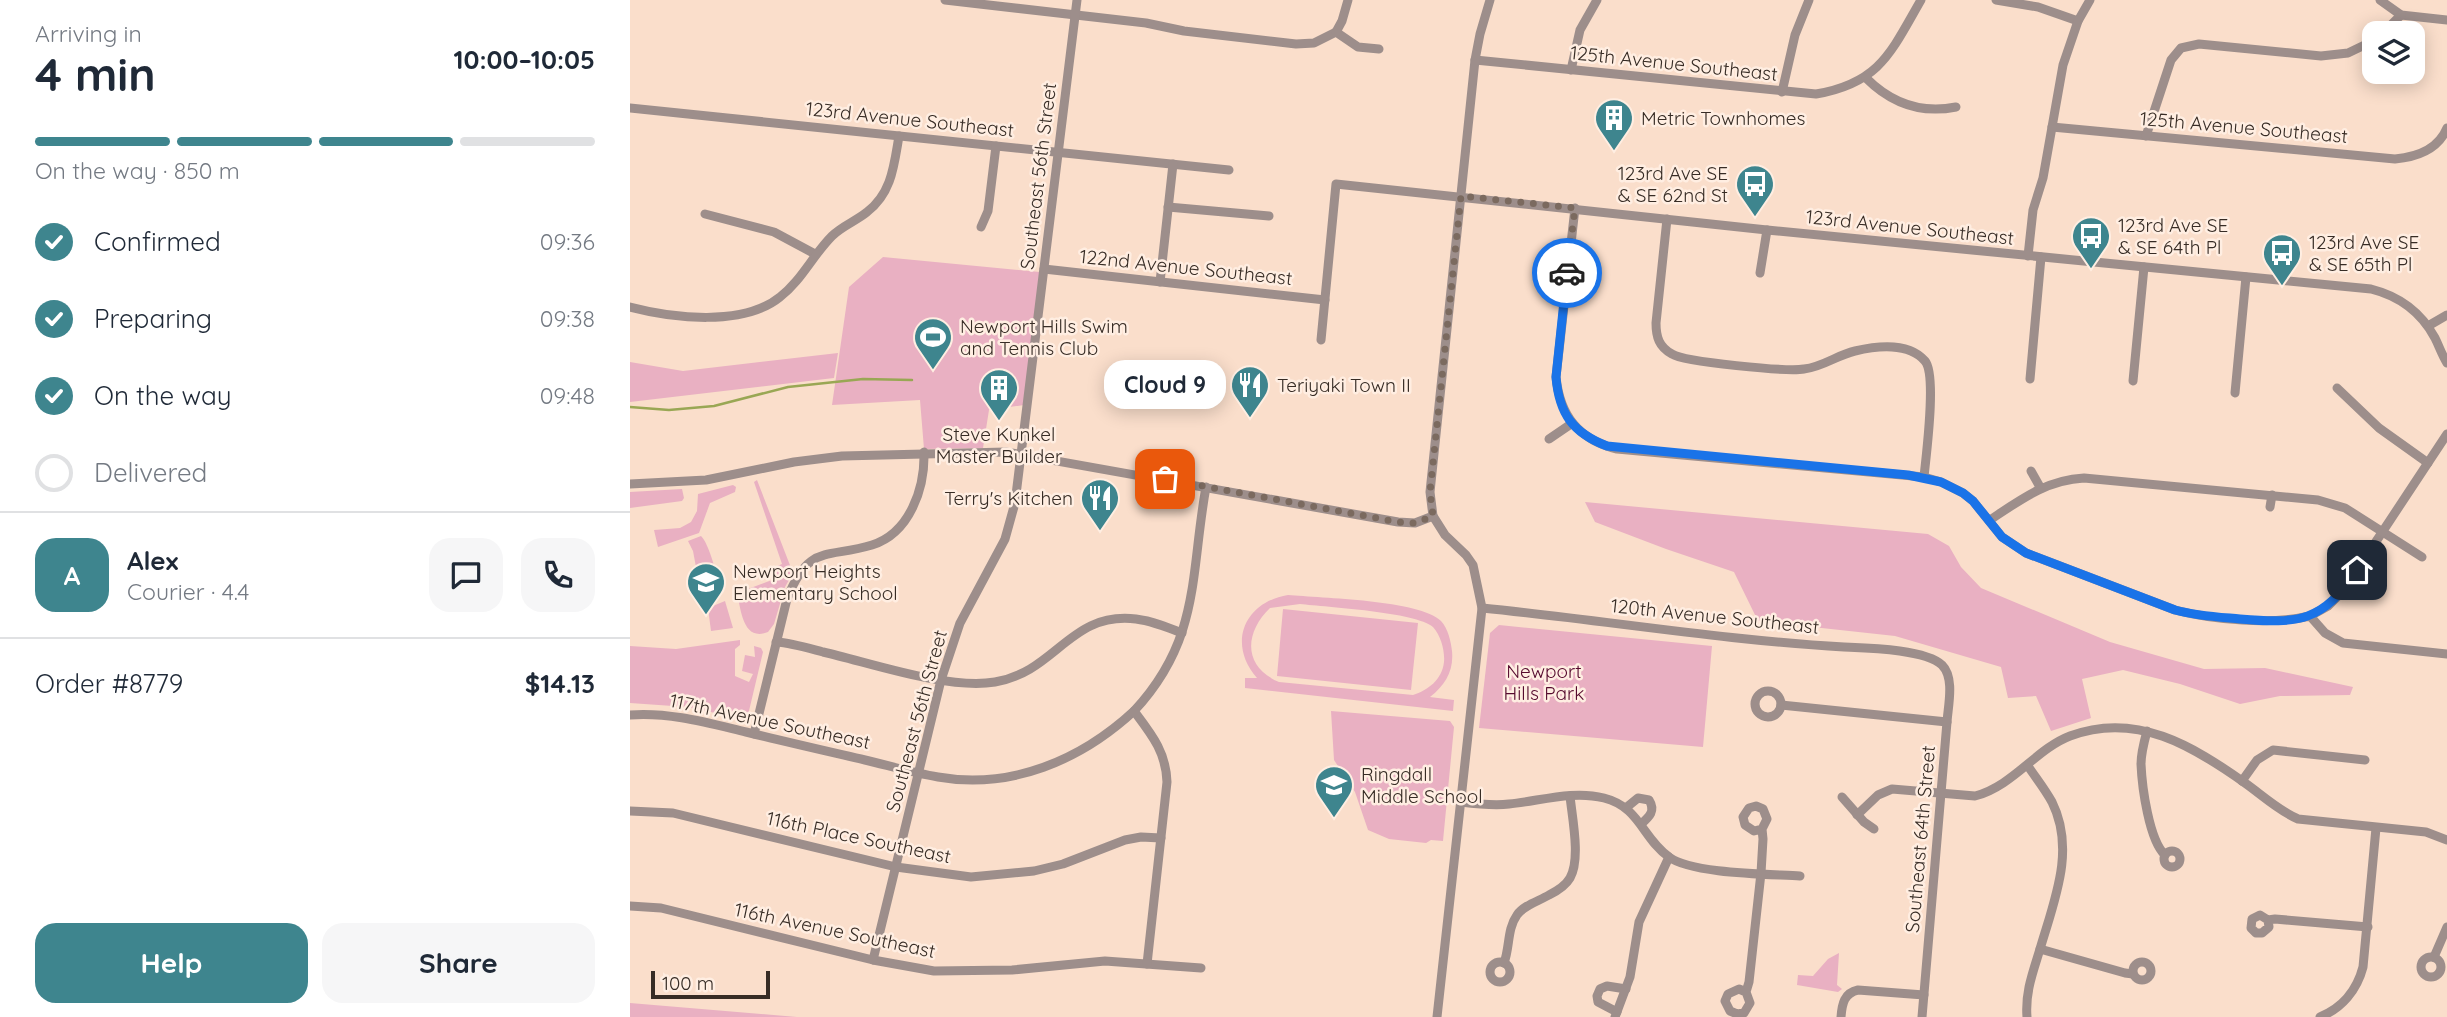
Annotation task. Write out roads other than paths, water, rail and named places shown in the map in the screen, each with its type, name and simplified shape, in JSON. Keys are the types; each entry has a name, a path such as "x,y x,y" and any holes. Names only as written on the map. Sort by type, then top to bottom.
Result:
{"street":[{"path":"945,0 1146,23 1184,32 1296,44 1314,43 1336,32 1348,0"},
{"name":"Southeast 56th Street","path":"873,960 941,680 960,623 1006,539 1015,503 1077,0"},
{"path":"1437,1017 1482,608 1473,565 1445,535 1433,516 1430,492 1475,60 1490,0"},
{"path":"1571,70 1580,30 1597,0"},
{"path":"1782,92 1795,35 1809,0"},
{"path":"1921,0 1896,44 1866,78 1883,94 1913,107 1931,110 1956,107"},
{"path":"1996,0 2038,6 2078,21"},
{"path":"2028,256 2033,211 2043,178 2063,65 2078,21 2090,0"},
{"path":"2380,0 2401,15 2447,20"},
{"path":"2395,21 2401,15"},
{"path":"1336,32 1358,47 1379,50"},
{"path":"2146,136 2166,71 2181,48 2199,44 2321,56 2362,47"},
{"name":"125th Avenue Southeast","path":"1475,60 1816,94 1851,86 1866,78"},
{"name":"123rd Avenue Southeast","path":"630,108 1229,170"},
{"name":"125th Avenue Southeast","path":"2052,127 2395,159 2421,154 2430,149 2440,140 2447,128"},
{"path":"630,307 685,316 721,316 759,308 781,296 837,231 868,212 885,192 890,183 899,136"},
{"path":"981,226 988,211 996,146"},
{"path":"1160,282 1173,164"},
{"name":"123rd Avenue Southeast","path":"1325,300 1336,184 2383,292 2410,307 2428,326 2447,363"},
{"path":"1168,207 1269,216"},
{"path":"1575,208 1556,377 1560,402 1571,424 1588,438 1617,449 1924,477 1963,493 1990,520 2002,537 2026,553 2194,615 2272,621 2310,616 2328,606 2344,590 2447,434"},
{"path":"705,214 775,232 815,254"},
{"path":"1667,219 1656,323 1656,334 1661,345 1678,357 1786,370 1817,366 1855,351 1906,348 1924,360 1930,371 1924,477"},
{"path":"1760,273 1767,230"},
{"path":"2030,379 2041,257"},
{"path":"2133,381 2144,267"},
{"name":"122nd Avenue Southeast","path":"1044,269 1325,300"},
{"path":"2235,393 2246,277"},
{"path":"1321,340 1325,300"},
{"path":"2428,326 2447,315"},
{"path":"2337,388 2363,414 2428,463"},
{"path":"1549,439 1571,424"},
{"path":"630,484 706,480 819,458 924,452 1022,453 1398,522 1415,523 1433,516"},
{"path":"754,734 787,599 803,569 820,556 880,542 889,536 914,505 923,483 924,452"},
{"path":"2031,471 2040,487"},
{"path":"1990,520 2040,487 2084,478 2332,503 2345,508 2422,556"},
{"name":"117th Avenue Southeast","path":"630,715 677,716 939,778 986,780 1037,770 1075,755 1092,745 1133,711 1160,678 1182,633 1192,597 1206,487"},
{"path":"2270,507 2272,495"},
{"name":"120th Avenue Southeast","path":"1482,608 1706,634 1874,648 1931,658 1942,665"},
{"path":"2310,616 2325,634 2343,643 2447,654"},
{"path":"776,642 941,680 982,683 1019,675 1048,659 1085,627 1107,620 1123,618 1148,621 1182,633"},
{"name":"Southeast 64th Street","path":"1922,1017 1948,722 1950,684 1942,665"},
{"path":"1781,705 1948,722"},
{"path":"1133,711 1159,744 1166,767 1147,964"},
{"path":"1857,815 1878,795 1892,789 1975,796 1982,794 1998,787 2059,742 2076,734 2115,728 2147,731 2175,740 2298,819 2426,832 2447,840"},
{"path":"2147,731 2141,763 2146,801 2158,848 2165,855"},
{"path":"2242,782 2257,760 2273,750 2365,760"},
{"path":"2027,1017 2027,994 2062,871 2064,844 2062,830 2051,801 2028,766"},
{"path":"1461,802 1509,804 1570,796 1595,796 1627,807 1669,858 1687,866 1800,876"},
{"path":"1504,962 1517,915 1522,909 1558,890 1573,871 1575,855 1570,796"},
{"path":"1842,797 1857,815 1874,829"},
{"path":"1627,807 1638,798 1649,800 1651,813 1641,824"},
{"name":"116th Place Southeast","path":"630,811 673,813 896,867 960,876 1002,876 1063,864 1141,837 1161,838"},
{"path":"2320,1017 2335,1014 2361,976 2368,928 2376,828"},
{"path":"1746,992 1761,873 1762,829"},
{"path":"1626,989 1607,986 1600,989 1598,1002 1616,1015 1626,989 1636,932 1669,858"},
{"name":"116th Avenue Southeast","path":"630,906 662,908 914,968 958,972 1012,970 1086,962 1201,968"},
{"path":"2268,920 2368,928"},
{"path":"2430,979 2424,973 2422,963 2426,958 2434,957 2447,927"},
{"path":"2040,949 2133,974"},
{"path":"1841,1017 1847,995 1858,990 1924,995"}],"waterway":[{"path":"630,407 669,410 714,406 788,387 863,379 912,380"}],"place":[{"name":"Metric Townhomes","path":"1614,152"},
{"name":"123rd Ave SE & SE 62nd St","path":"1755,218"},
{"name":"123rd Ave SE & SE 64th Pl","path":"2091,270"},
{"name":"123rd Ave SE & SE 65th Pl","path":"2282,287"},
{"name":"Newport Hills Swim and Tennis Club","path":"933,371"},
{"name":"Teriyaki Town II","path":"1250,419"},
{"name":"Steve Kunkel Master Builder","path":"999,422"},
{"name":"Cloud 9","path":"1165,479"},
{"name":"Terry's Kitchen","path":"1100,532"},
{"name":"Newport Heights Elementary School","path":"706,616"},
{"name":"Ringdall Middle School","path":"1334,819"}],"park label":[{"name":"Newport Hills Park","path":"1544,682"}]}
